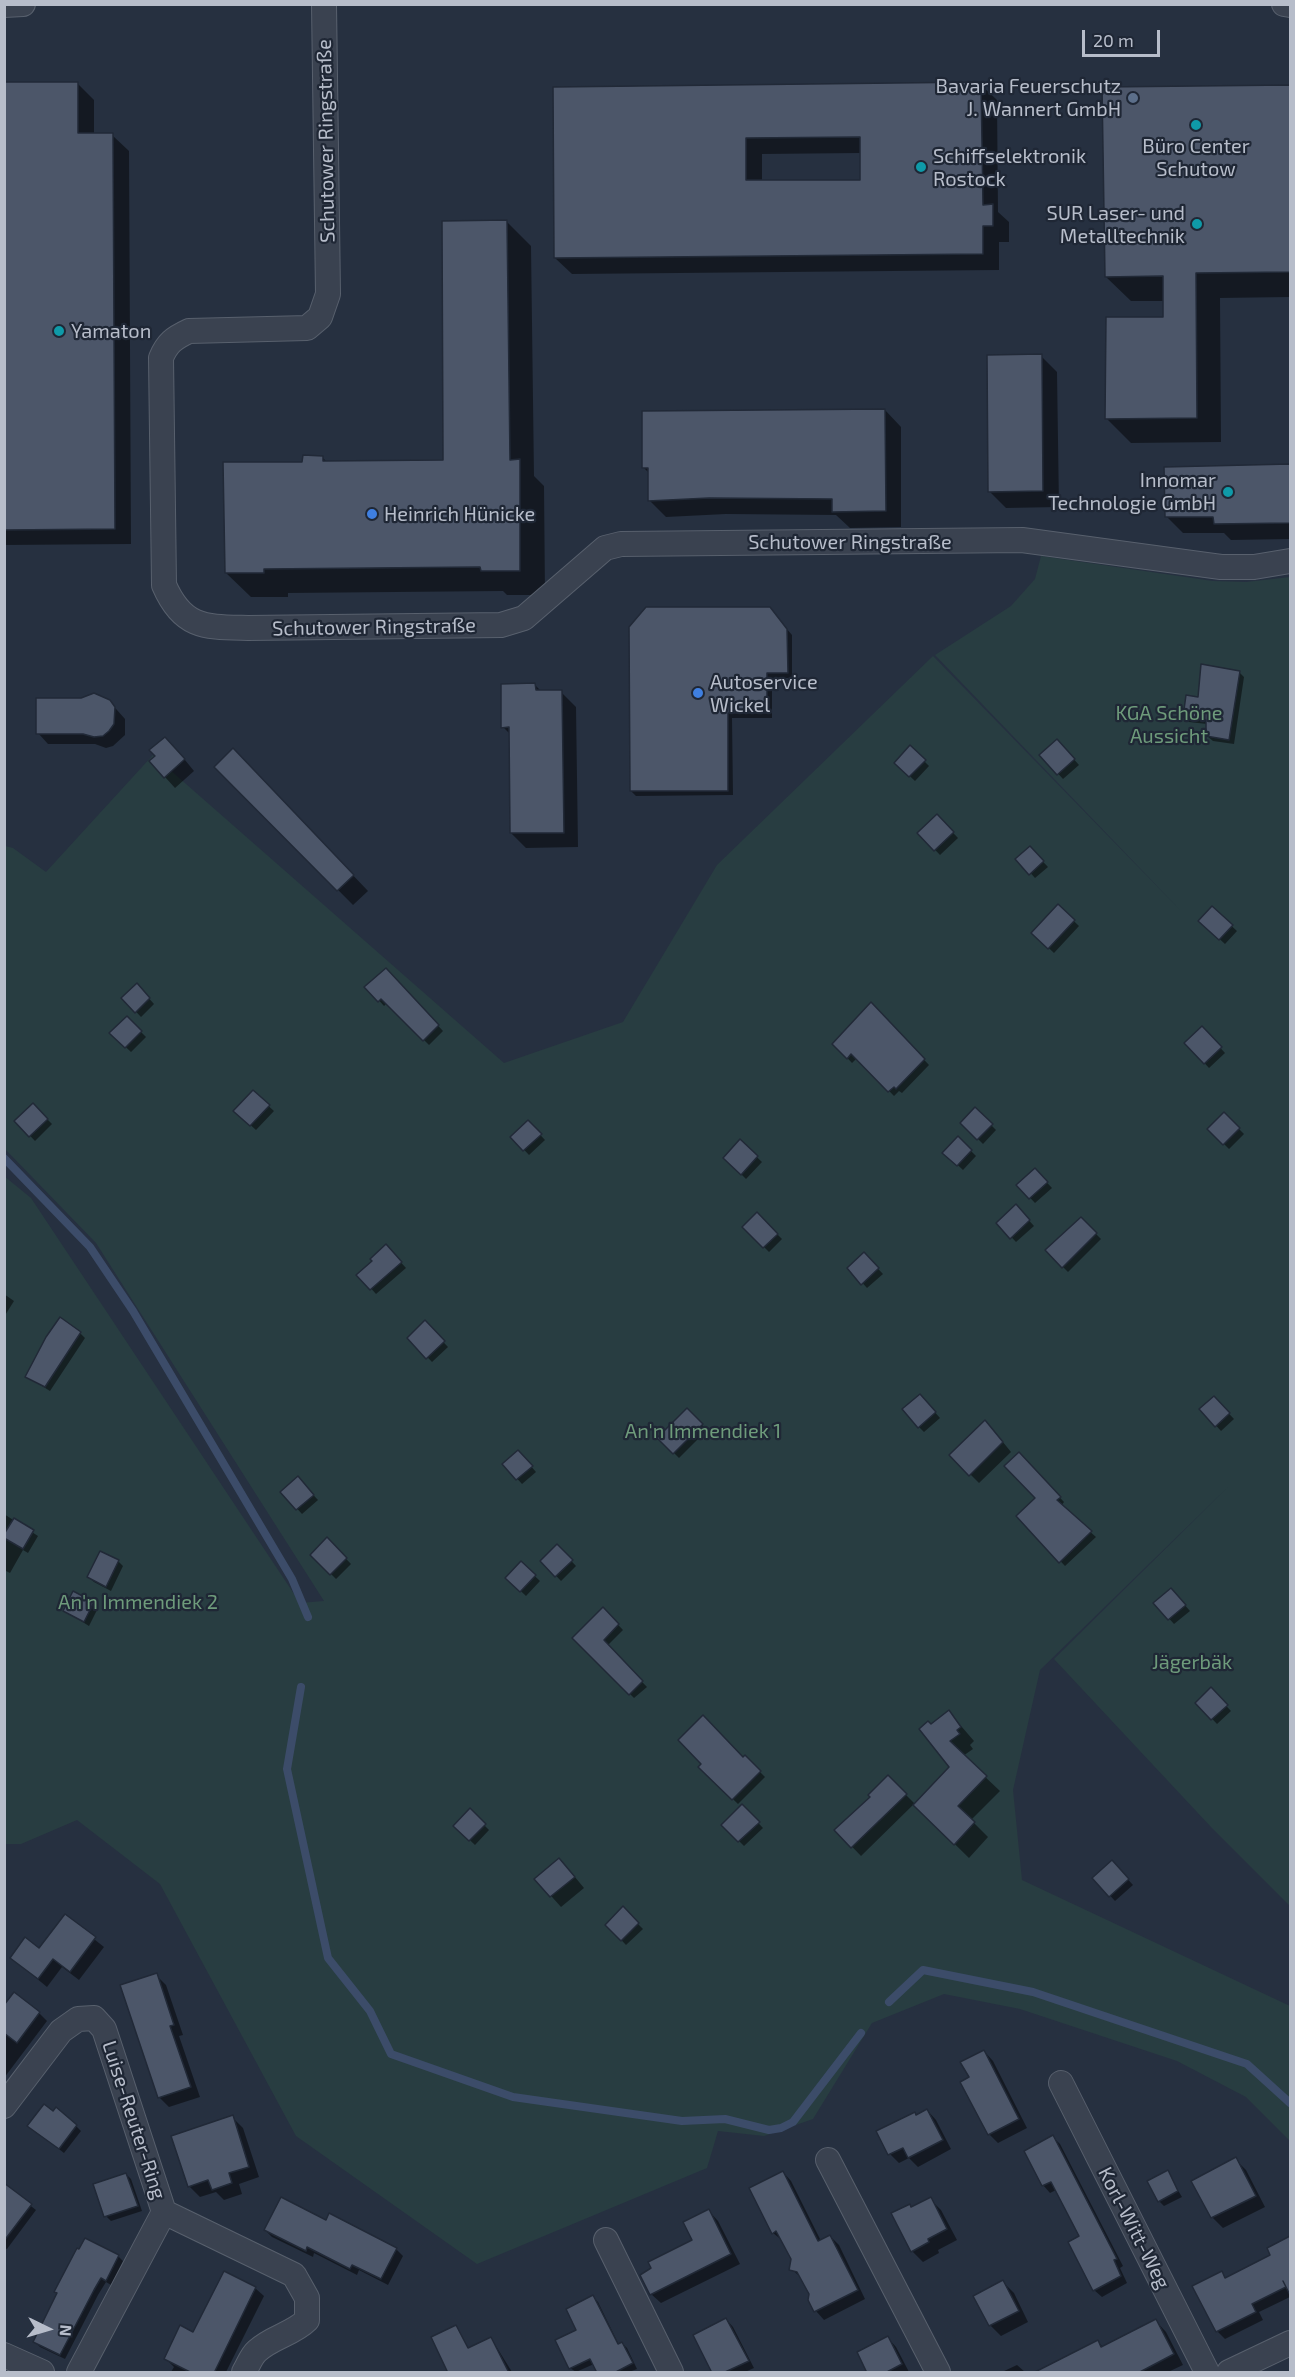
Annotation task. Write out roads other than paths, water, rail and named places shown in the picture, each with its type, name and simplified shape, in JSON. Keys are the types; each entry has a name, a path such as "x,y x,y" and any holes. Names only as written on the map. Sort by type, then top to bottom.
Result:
{"street":[{"path":"4,5 23,4"},
{"name":"Schutower Ringstraße","path":"324,4 328,294 320,317 307,328 189,331 176,337 166,346 161,358 164,585 179,613 192,621 214,627 248,628 501,625 524,618 605,548 621,544 1022,540 1221,567 1254,567 1290,561"},
{"path":"1284,4 1290,5"},
{"name":"Luise-Reuter-Ring","path":"4,2106 62,2031 78,2019 94,2018 104,2030 164,2212 294,2275 307,2298 307,2320 298,2329 273,2340 255,2352 244,2373"},
{"name":"Korl-Witt-Weg","path":"1062,2083 1207,2373"},
{"path":"828,2160 938,2373"},
{"name":"Luise-Reuter-Ring","path":"79,2373 164,2212"},
{"path":"606,2241 670,2373"},
{"path":"1229,2373 1290,2343"},
{"path":"4,2355 42,2373"}],"waterway":[{"path":"4,1158 90,1247 133,1311 292,1579 308,1617"},
{"path":"301,1687 287,1769 328,1958 370,2011 391,2054 513,2097 682,2121 725,2119 769,2130 781,2128 793,2122 861,2033"},
{"path":"889,2002 923,1970 1033,1992 1247,2064 1290,2103"}],"place":[{"name":"Bavaria Feuerschutz J. Wannert GmbH","path":"1133,98"},
{"name":"Büro Center Schutow","path":"1196,125"},
{"name":"Schiffselektronik Rostock","path":"921,167"},
{"name":"SUR Laser- und Metalltechnik","path":"1197,224"},
{"name":"Yamaton","path":"59,331"},
{"name":"Innomar Technologie GmbH","path":"1228,492"},
{"name":"Heinrich Hünicke","path":"372,514"},
{"name":"Autoservice Wickel","path":"698,693"}],"park label":[{"name":"KGA Schöne Aussicht","path":"1169,724"},
{"name":"An'n Immendiek 1","path":"703,1431"},
{"name":"An'n Immendiek 2","path":"138,1602"},
{"name":"Jägerbäk","path":"1192,1662"}]}
